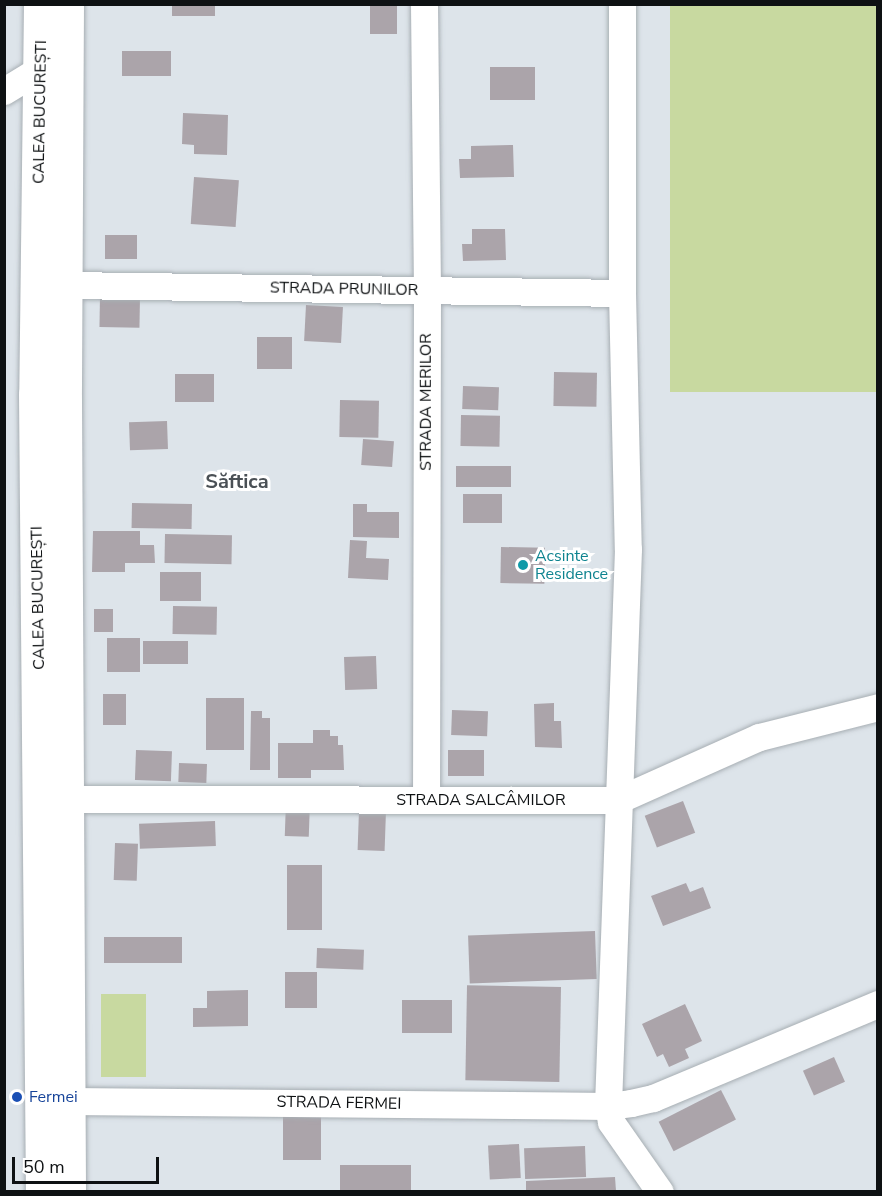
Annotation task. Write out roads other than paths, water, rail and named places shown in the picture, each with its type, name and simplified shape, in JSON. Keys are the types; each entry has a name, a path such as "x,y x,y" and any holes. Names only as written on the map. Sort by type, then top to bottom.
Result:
{"highway":[{"name":"CALEA BUCUREȘTI","path":"40,4 35,394 42,1191"},
{"name":"CALEA BUCUREȘTI","path":"67,4 69,1191"}],"street":[{"name":"STRADA MERILOR","path":"424,4 427,290 426,800"},
{"path":"622,4 622,293 628,549 608,1106 611,1122 660,1191"},
{"path":"4,91 40,69"},
{"name":"STRADA PRUNILOR","path":"66,285 622,293"},
{"name":"STRADA SALCÂMILOR","path":"67,799 618,800 759,737 878,707"},
{"name":"STRADA FERMEI","path":"69,1101 608,1106 653,1098 878,1004"}],"place":[{"name":"Acsinte Residence","path":"523,565"},
{"name":"Fermei","path":"17,1097"}],"district":[{"name":"Săftica","path":"237,481"}]}
